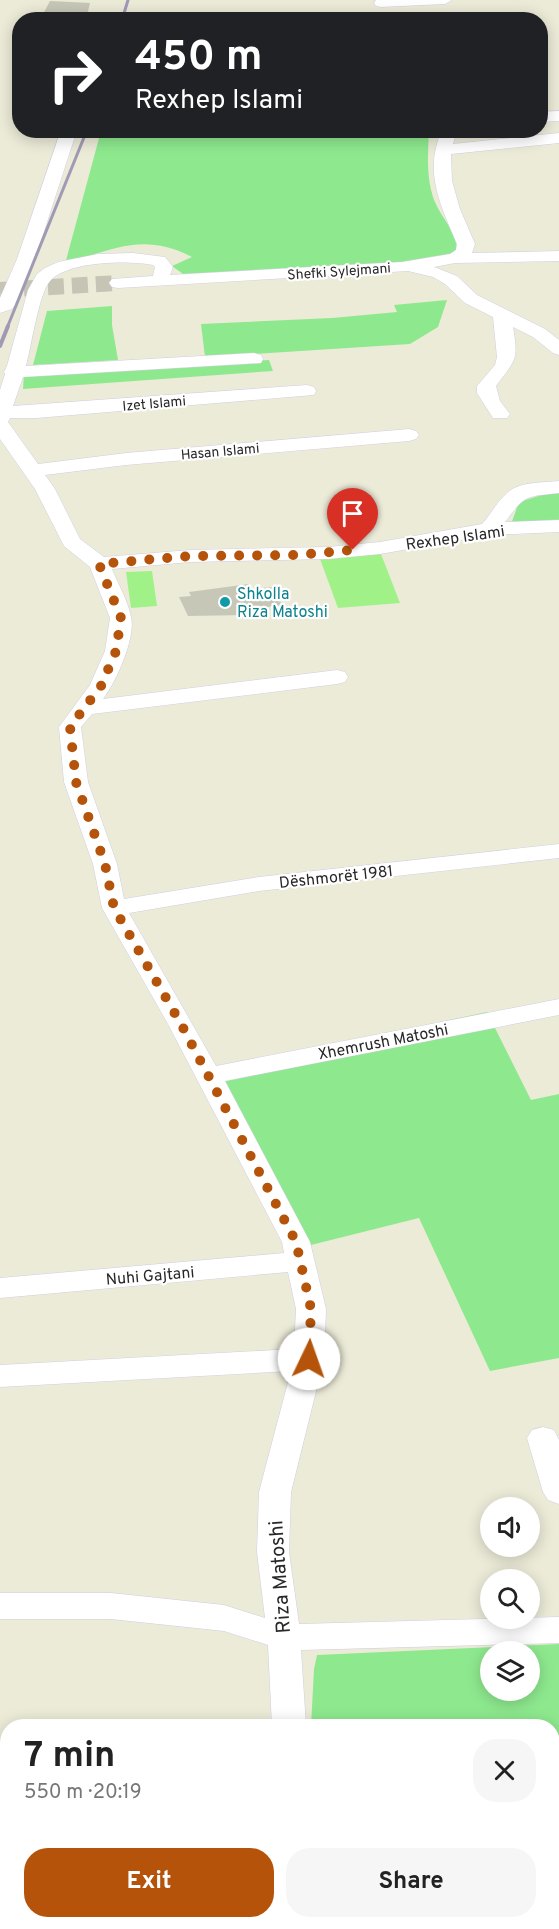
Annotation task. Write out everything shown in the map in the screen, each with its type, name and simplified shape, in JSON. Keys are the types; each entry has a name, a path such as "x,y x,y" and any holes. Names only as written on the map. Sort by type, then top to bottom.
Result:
{"street":[{"path":"380,2 445,0"},
{"path":"0,308 6,305 27,259 66,138"},
{"path":"447,138 442,172 451,208 466,244 464,253 440,269 471,298 539,333 559,349"},
{"path":"444,150 559,138"},
{"path":"0,419 41,279 48,273 63,267 107,257 135,256 159,261 164,267 160,280"},
{"path":"455,258 557,258"},
{"name":"Shefki Sylejmani","path":"118,283 402,267 440,269"},
{"path":"471,298 465,305 472,318"},
{"path":"500,414 488,397 488,384 490,379 500,372 507,358 502,314"},
{"path":"13,372 254,359"},
{"name":"Izet Islami","path":"0,419 36,412 307,390"},
{"name":"Riza Matoshi","path":"0,419 45,489 71,542 99,564 121,618 116,651 101,686 70,727 76,782 105,864 114,908 181,1024 207,1076 268,1185 296,1242 301,1261 311,1309 309,1359 275,1492 273,1552 284,1637 289,1719"},
{"name":"Hasan Islami","path":"32,471 126,459 409,435"},
{"path":"489,529 501,518 517,495 530,490 559,487"},
{"name":"Rexhep Islami","path":"99,564 190,556 328,553 380,548 489,529 559,526"},
{"path":"83,708 337,677"},
{"name":"Dëshmorët 1981","path":"114,908 259,884 559,851"},
{"name":"Xhemrush Matoshi","path":"207,1076 559,1007"},
{"name":"Nuhi Gajtani","path":"0,1288 301,1261"},
{"path":"0,1376 309,1359"},
{"path":"543,1438 559,1492"},
{"path":"0,1606 111,1606 224,1618 284,1637 559,1629"}],"green space":[{"path":"99,138 429,138 429,180 433,197 457,245 457,253 419,261 183,274 172,266 192,257 159,245 143,244 114,249 65,264"},
{"path":"447,300 438,327 410,344 205,357 201,324 332,318 397,312 394,305"},
{"path":"112,306 112,325 118,360 33,365 47,311"},
{"path":"269,360 273,371 23,389 24,374"},
{"path":"559,493 559,523 510,527 519,502 545,494"},
{"path":"381,554 400,603 338,608 320,559"},
{"path":"152,571 157,606 131,608 126,572"},
{"path":"487,1012 531,1100 559,1094 559,1358 490,1371 419,1218 307,1246 211,1071"},
{"path":"559,1644 559,1719 311,1719 317,1655 480,1648 480,1701 540,1701 540,1645"}],"building":[{"path":"50,1 90,3 88,12 44,12"},
{"name":"Shkolla Riza Matoshi","path":"249,584 251,589 273,587 282,605 260,608 246,615 188,616 179,597 191,596 189,592"}],"tunnel":[{"path":"0,290 118,283"}],"railway":[{"path":"124,12 128,0"},
{"path":"7,328 84,138"},
{"path":"0,346 8,326"}],"place":[{"name":"Shkolla Riza Matoshi","path":"225,602"}],"route":[{"path":"309,1359 311,1309 296,1242 258,1166 207,1076 181,1024 114,908 105,864 76,782 76,764 70,727 101,686 116,651 121,618 110,586 99,564 190,556 298,555 353,550"}]}
